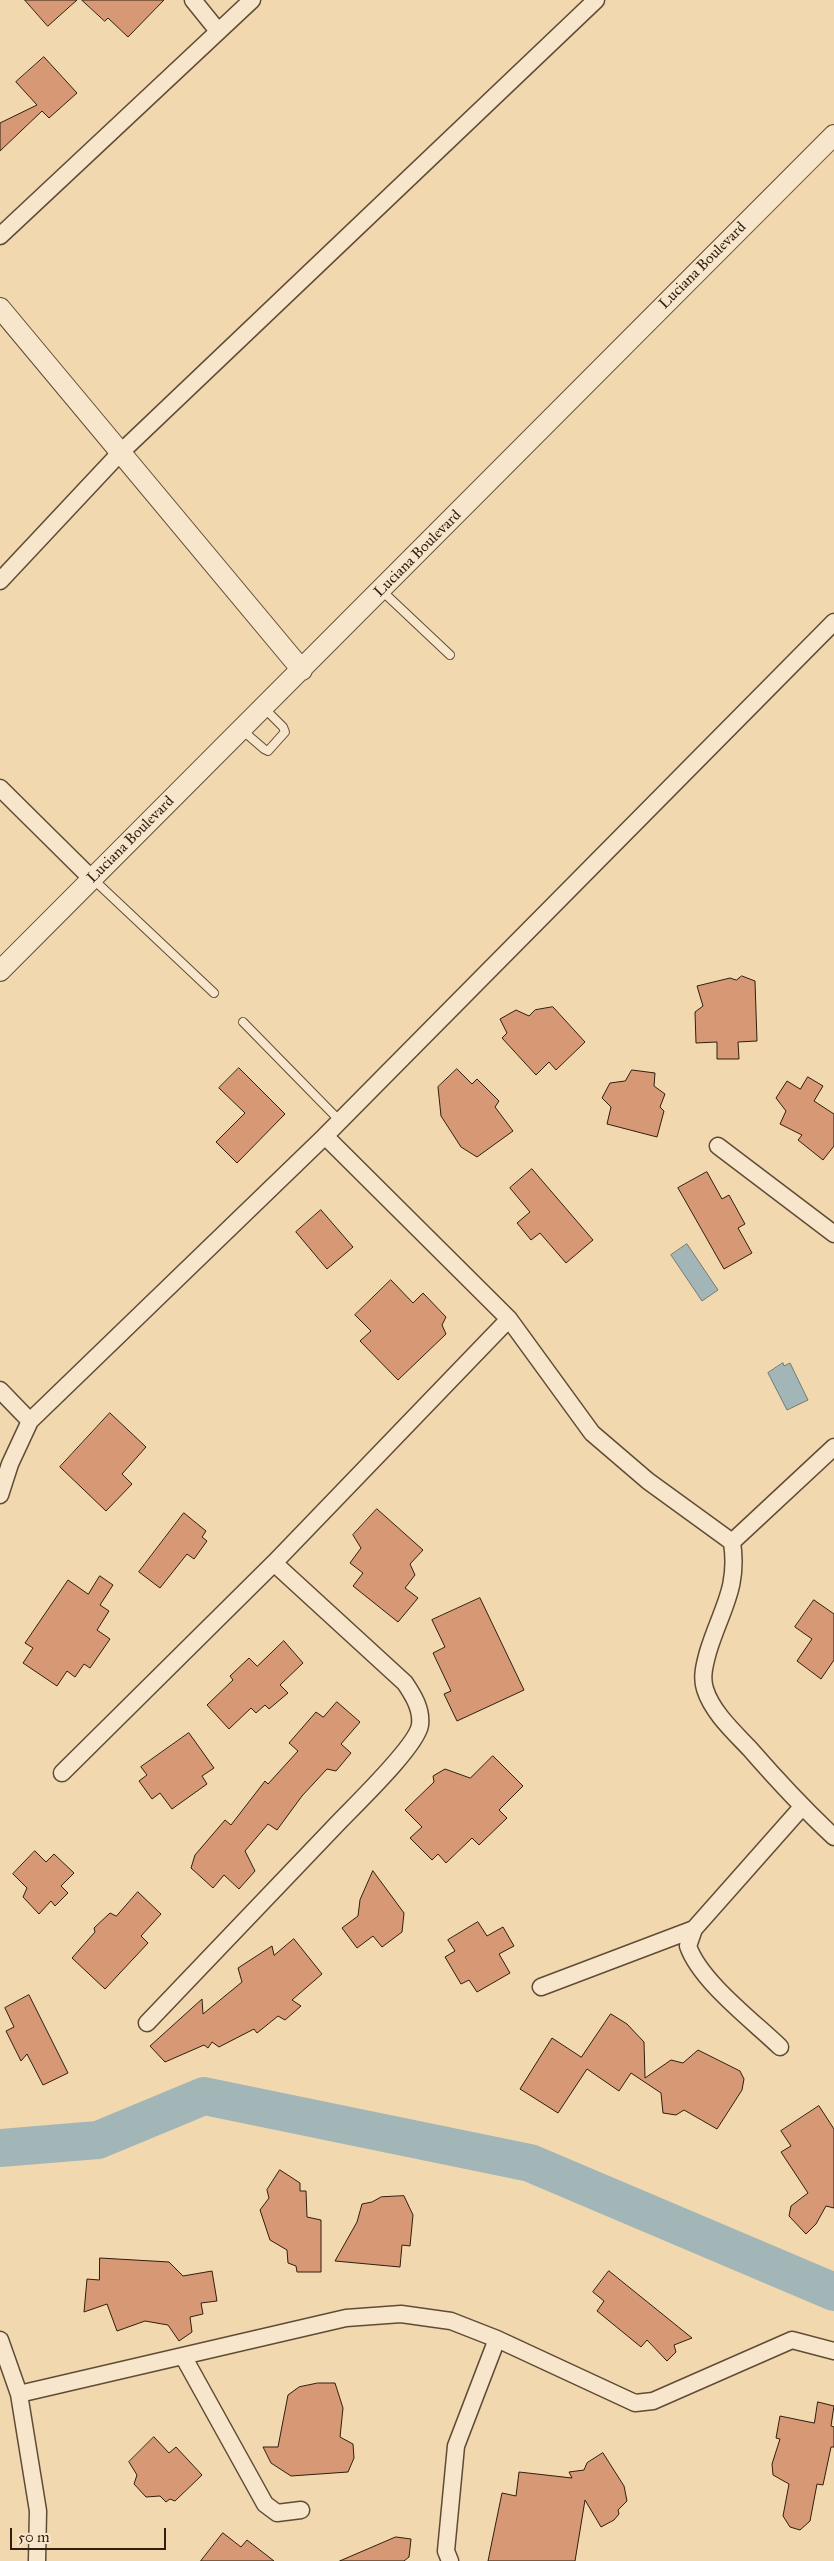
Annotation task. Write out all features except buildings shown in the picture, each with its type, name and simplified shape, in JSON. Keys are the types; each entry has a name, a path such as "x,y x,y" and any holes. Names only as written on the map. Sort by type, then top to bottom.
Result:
{"street":[{"path":"193,0 218,31"},
{"path":"0,236 252,0"},
{"path":"0,581 120,454 596,0"},
{"name":"Luciana Boulevard","path":"0,972 834,135"},
{"path":"0,308 302,670"},
{"path":"0,1495 10,1464 30,1421 325,1136 834,622"},
{"path":"0,788 92,879"},
{"path":"325,1136 508,1319 592,1433 648,1481 732,1542"},
{"path":"718,1146 834,1234"},
{"path":"62,1773 274,1563 508,1319"},
{"path":"0,1390 30,1421"},
{"path":"732,1542 834,1447"},
{"path":"732,1542 734,1576 731,1590 709,1651 703,1674 704,1688 710,1702 726,1723 802,1807 834,1837"},
{"path":"148,2023 399,1756 417,1734 420,1725 420,1710 414,1696 404,1683 274,1563"},
{"path":"780,2048 706,1976 692,1959 688,1946 694,1929 802,1807"},
{"path":"541,1987 694,1929"},
{"path":"19,2394 346,2318 401,2314 451,2321 497,2339 635,2403 653,2401 792,2340 834,2351"},
{"path":"450,2561 446,2551 456,2446 497,2339"},
{"path":"0,2340 19,2394 38,2511 37,2561"},
{"path":"183,2356 265,2504 277,2513 302,2510"}],"lane":[{"path":"381,590 450,655"},
{"path":"242,730 264,749 268,751 273,748 285,732 283,727 264,708"},
{"path":"92,879 214,993"},
{"path":"243,1022 340,1121"}],"shaded area":[{"path":"687,1244 718,1290 702,1301 671,1255"},
{"path":"783,1363 784,1366 790,1363 808,1400 787,1410 768,1373"}],"waterway":[{"path":"0,2148 98,2140 204,2096 530,2163 834,2292"}]}
